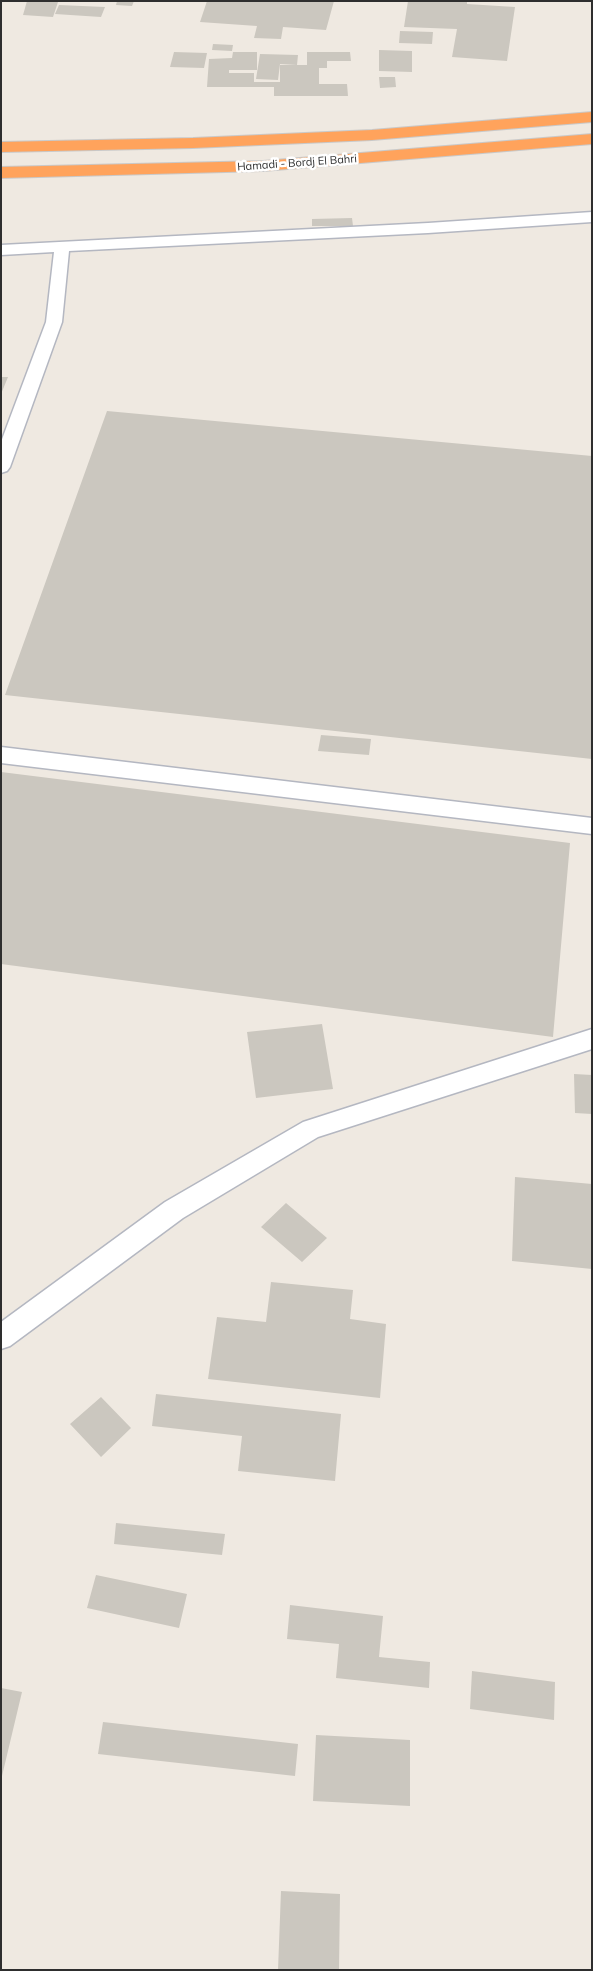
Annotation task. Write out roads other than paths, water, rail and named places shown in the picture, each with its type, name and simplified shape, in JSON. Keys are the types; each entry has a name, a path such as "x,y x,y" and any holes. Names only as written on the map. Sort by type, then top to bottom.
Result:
{"highway":[{"name":"Hamadi - Bordj El Bahri","path":"1,147 192,143 363,135 592,117"},
{"name":"Hamadi - Bordj El Bahri","path":"1,173 263,166 548,144 592,138"}],"lane":[{"path":"1,250 428,228 592,217"},
{"path":"1,467 54,322 62,247"},
{"path":"1,756 592,826"},
{"path":"1,1337 174,1210 311,1129 592,1039"}]}
